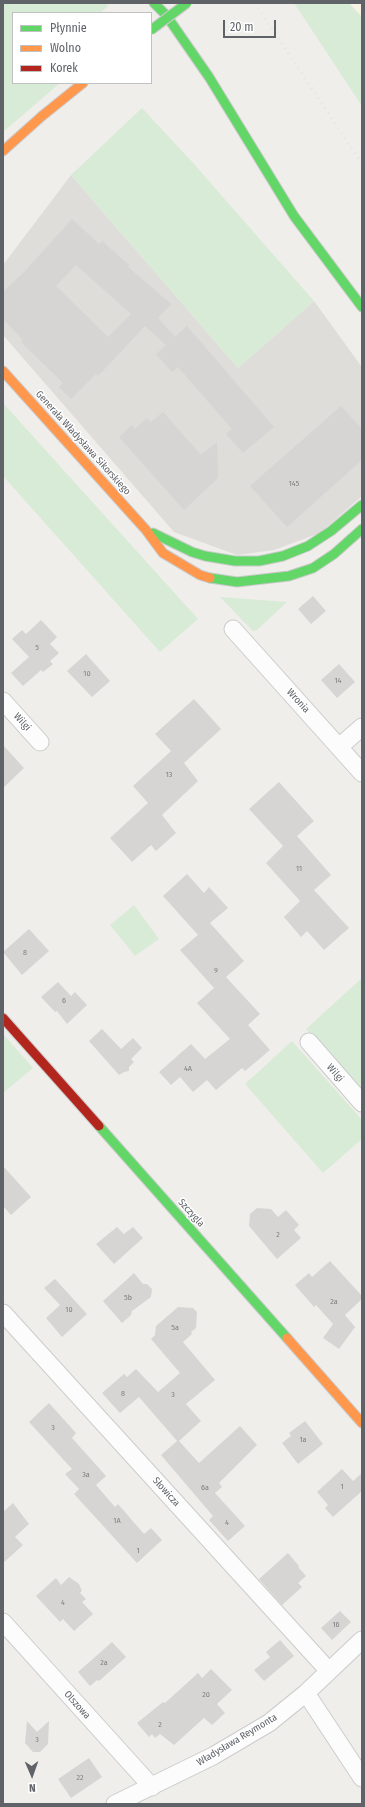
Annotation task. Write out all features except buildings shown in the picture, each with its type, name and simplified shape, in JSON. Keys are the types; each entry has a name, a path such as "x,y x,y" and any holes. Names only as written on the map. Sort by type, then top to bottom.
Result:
{"main road":[{"path":"154,3 166,16"},
{"path":"159,3 166,16 226,102 294,216 362,307"},
{"path":"152,29 186,3"},
{"path":"3,151 42,116 82,84"},
{"name":"Generała Władysława Sikorskiego","path":"3,371 146,530 163,553 187,569 212,579 237,582 289,576 308,570 334,554 362,529"},
{"name":"Generała Władysława Sikorskiego","path":"146,530 187,550 206,556 235,561 259,560 282,556 308,546 331,531 362,505"},
{"name":"Szczygla","path":"3,1018 362,1423"}],"street":[{"name":"Wronia","path":"233,629 362,773"},
{"name":"Wilgi","path":"3,701 40,742"},
{"path":"339,747 362,727"},
{"name":"Wilgi","path":"309,1042 362,1103"},
{"name":"Słowicza","path":"3,1313 328,1670"},
{"name":"Olszowa","path":"3,1622 152,1787"},
{"name":"Władysława Reymonta","path":"115,1804 213,1756 269,1723 306,1693 328,1670 362,1640"},
{"path":"306,1693 362,1778"}],"shaded area":[{"path":"349,3 362,3 362,17"},
{"path":"71,175 238,368 314,301 362,367 362,496 320,533 274,550 237,555 174,532 3,335 3,265"}],"green space":[{"path":"3,3 106,3 108,6 101,12 12,12 12,84 59,84 3,132"},
{"path":"294,3 349,3 362,17 362,106"},
{"path":"142,108 194,164 314,301 238,368 71,175"},
{"path":"3,403 198,619 160,652 3,476"},
{"path":"220,597 287,602 257,630 253,631"},
{"path":"134,905 159,939 135,956 110,925"},
{"path":"362,978 362,1091 306,1029"},
{"path":"3,1034 33,1068 3,1093"},
{"path":"292,1041 362,1120 362,1139 323,1173 245,1084"}],"railway":[{"path":"255,3 362,164"}],"traffic: fast":[{"path":"154,3 166,15 209,77 294,216 362,307"},
{"path":"152,29 187,3"},
{"path":"153,533 192,552 205,556 235,561 259,561 283,556 308,546 331,531 362,505"},
{"path":"210,578 237,582 289,576 313,568 334,554 362,529"},
{"path":"99,1126 287,1338"}],"traffic: slow":[{"path":"3,151 42,116 82,84"},
{"path":"3,371 146,530 163,553 200,575 210,578"},
{"path":"287,1338 362,1423"}],"traffic: jam":[{"path":"3,1018 99,1126"}]}
